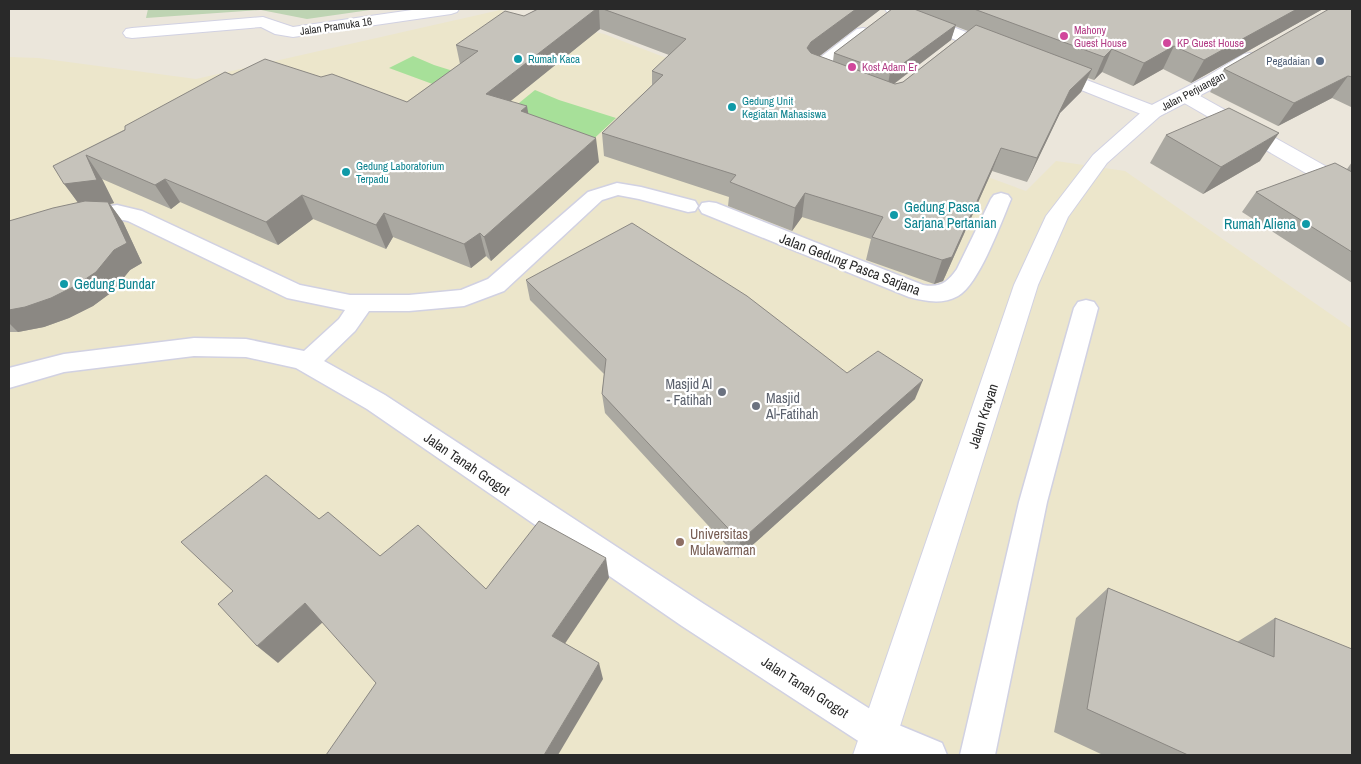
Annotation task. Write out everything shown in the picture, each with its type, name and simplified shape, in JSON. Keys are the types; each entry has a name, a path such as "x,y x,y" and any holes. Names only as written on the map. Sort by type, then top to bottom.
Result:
{"street":[{"name":"Jalan Pramuka 16","path":"132,34 263,22 281,30 293,32 452,9"},
{"path":"831,76 814,70 894,9 1014,57"},
{"path":"952,50 968,38"},
{"name":"Jalan Perjuangan","path":"1153,112 1186,96 1265,51"},
{"path":"1032,64 1153,112"},
{"path":"1186,96 1352,190"},
{"name":"Jalan Krayan","path":"875,745 1030,276 1057,216 1100,159 1153,112"}],"lane":[{"path":"63,223 87,215 117,211 126,213 295,292 350,303 409,303 464,298 496,285 595,196 617,189 641,193 688,206"},
{"name":"Jalan Gedung Pasca Sarjana","path":"709,208 917,291 930,294 951,290 964,276 1001,199"},
{"path":"308,362 347,324 363,303"},
{"path":"977,755 1033,502 1086,308"},
{"name":"Jalan Tanah Grogot","path":"9,378 64,363 194,348 246,348 308,362 376,402 669,598 875,745 930,755"}],"shaded area":[{"name":"Universitas Mulawarman","path":"500,10 604,34 786,104 1026,191 1056,161 1125,171 1352,329 1352,755 9,755 9,57 38,58 196,79"}],"green space":[{"path":"148,9 377,9 307,19 261,10 146,18"},
{"path":"413,56 466,75 446,89 389,68"},
{"path":"535,90 559,100 616,118 585,147 508,112"}],"building":[{"name":"Gedung Laboratorium Terpadu","path":"538,9 596,9 486,94 527,106 521,111 596,138 484,237 480,233 464,244 384,213 376,225 302,195 266,222 165,179 155,185 86,155 97,180 64,184 53,166 125,130 125,126 225,72 232,75 265,59 321,77 332,74 407,102 478,51 456,45 505,11 524,16"},
{"path":"603,9 856,9 811,42 807,48 811,53 895,84 903,82 976,25 1092,69 1070,90 1037,158 1001,148 952,257 942,260 872,237 883,217 805,193 795,208 730,182 736,175 602,133 663,75 652,71 686,39"},
{"path":"892,9 914,9 956,25 890,73 834,53"},
{"path":"974,9 1297,9 1204,60 1174,46 1144,63 1112,49 1104,57"},
{"path":"1329,9 1352,9 1352,77 1348,76 1294,103 1224,69"},
{"path":"1229,108 1279,133 1221,167 1166,135"},
{"path":"1335,163 1352,172 1352,252 1256,192"},
{"name":"Gedung Bundar","path":"85,201 108,202 127,243 114,250 96,272 75,286 51,298 25,307 9,310 9,221"},
{"name":"Masjid Al-Fatihah","path":"632,223 747,296 847,373 878,351 923,380 740,541 602,394 606,359 526,280"},
{"path":"266,475 319,519 328,512 380,556 418,525 486,589 539,521 606,558 552,636 599,663 544,755 326,755 376,683 305,603 257,646 218,604 233,591 181,542"},
{"path":"1108,588 1274,657 1275,618 1352,649 1352,755 1188,755 1087,709"}],"place":[{"name":"Mahony Guest House","path":"1064,36"},
{"name":"KP Guest House","path":"1167,43"},
{"name":"Rumah Kaca","path":"518,59"},
{"name":"Pegadaian","path":"1320,61"},
{"name":"Kost Adam Er","path":"852,67"},
{"name":"Gedung Unit Kegiatan Mahasiswa","path":"732,107"},
{"name":"Gedung Laboratorium Terpadu","path":"346,172"},
{"name":"Gedung Pasca Sarjana Pertanian","path":"894,215"},
{"name":"Rumah Aliena","path":"1306,224"},
{"name":"Gedung Bundar","path":"64,284"},
{"name":"Masjid Al - Fatihah","path":"722,392"},
{"name":"Masjid Al-Fatihah","path":"756,406"},
{"name":"Universitas Mulawarman","path":"680,542"}]}
